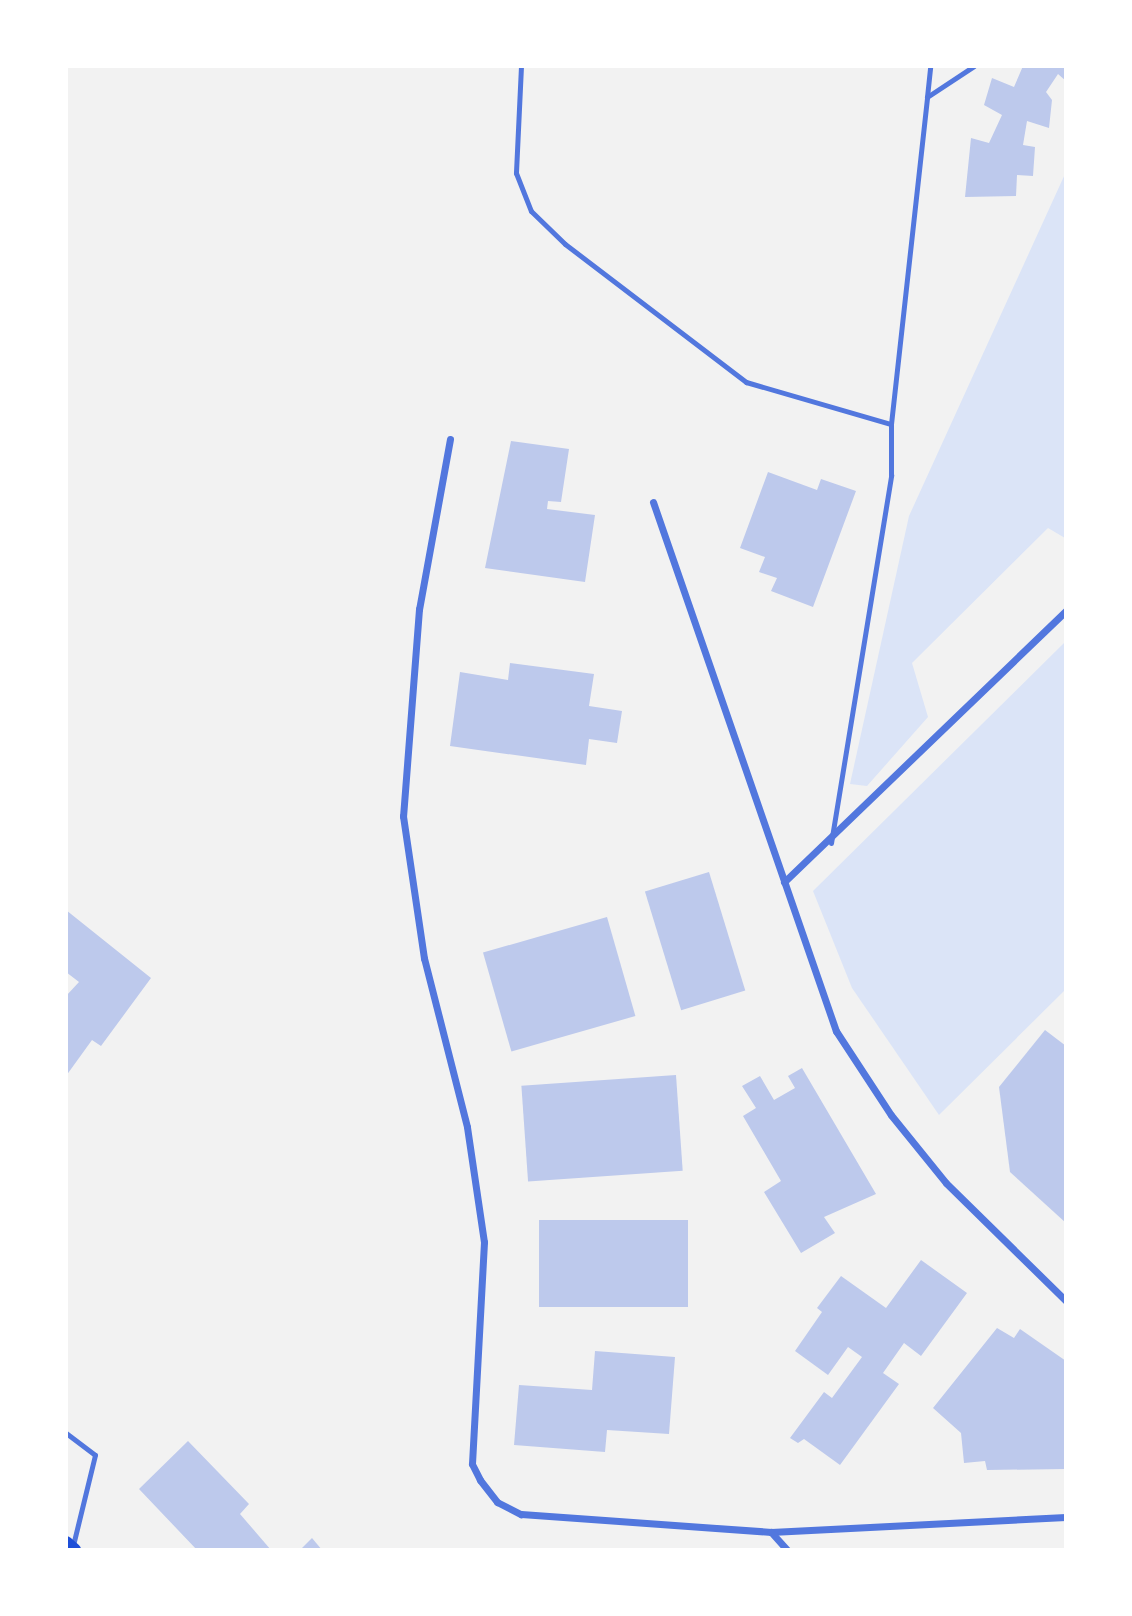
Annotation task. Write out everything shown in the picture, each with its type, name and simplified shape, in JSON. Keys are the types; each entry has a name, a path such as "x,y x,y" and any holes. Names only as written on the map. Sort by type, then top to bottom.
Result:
{"street":[{"path":"450,439 419,609 403,816 424,958 467,1127 484,1242 472,1464 490,1496 521,1514 771,1532 1066,1517"},
{"path":"653,502 784,882 809,966 850,1055 956,1193 1066,1301"},
{"path":"784,882 831,843 1066,611"},
{"path":"771,1532 788,1549"}],"lane":[{"path":"521,66 516,173 531,211 565,244 746,382 891,424"},
{"path":"831,843 891,475 891,424 930,66"},
{"path":"927,97 974,66"},
{"path":"66,1433 95,1455 71,1547"}],"shaded area":[{"path":"1065,174 1065,538 1048,528 912,663 928,717 867,786 850,784 909,516"},
{"path":"1065,642 1065,990 939,1115 852,988 813,891"}],"building":[{"path":"1023,66 1066,66 1066,81 1058,74 1046,92 1052,100 1049,128 1027,121 1023,145 1035,147 1033,176 1017,175 1016,196 965,197 971,138 989,143 1002,115 984,105 992,78 1014,87"},
{"path":"511,441 569,449 561,502 548,501 547,509 595,515 585,582 485,568"},
{"path":"768,472 817,490 821,479 856,491 813,607 771,591 777,578 759,572 765,557 740,548"},
{"path":"510,663 594,674 589,706 622,711 617,743 589,739 586,765 450,746 460,672 508,680"},
{"path":"709,872 745,991 681,1010 645,892"},
{"path":"66,910 151,978 101,1046 92,1040 66,1076 66,996 79,982 66,972"},
{"path":"607,917 635,1016 511,1052 483,953"},
{"path":"1045,1030 1066,1046 1066,1223 1010,1172 999,1087"},
{"path":"802,1068 876,1194 824,1217 835,1233 801,1253 764,1192 781,1181 743,1116 756,1108 742,1086 760,1076 774,1100 795,1088 788,1076"},
{"path":"676,1075 683,1171 528,1182 521,1086"},
{"path":"539,1220 688,1220 688,1307 539,1307"},
{"path":"921,1260 967,1293 921,1356 904,1343 883,1373 899,1384 840,1465 804,1439 798,1443 790,1438 824,1392 832,1398 862,1357 848,1347 828,1375 795,1351 822,1312 817,1308 841,1276 886,1308"},
{"path":"997,1328 1014,1338 1020,1329 1066,1361 1066,1469 987,1470 985,1461 964,1463 961,1433 933,1408"},
{"path":"595,1351 675,1357 669,1434 607,1430 605,1452 514,1445 519,1385 592,1390"},
{"path":"188,1441 249,1504 240,1514 271,1550 197,1550 139,1489"},
{"path":"312,1538 322,1550 300,1550"}]}
